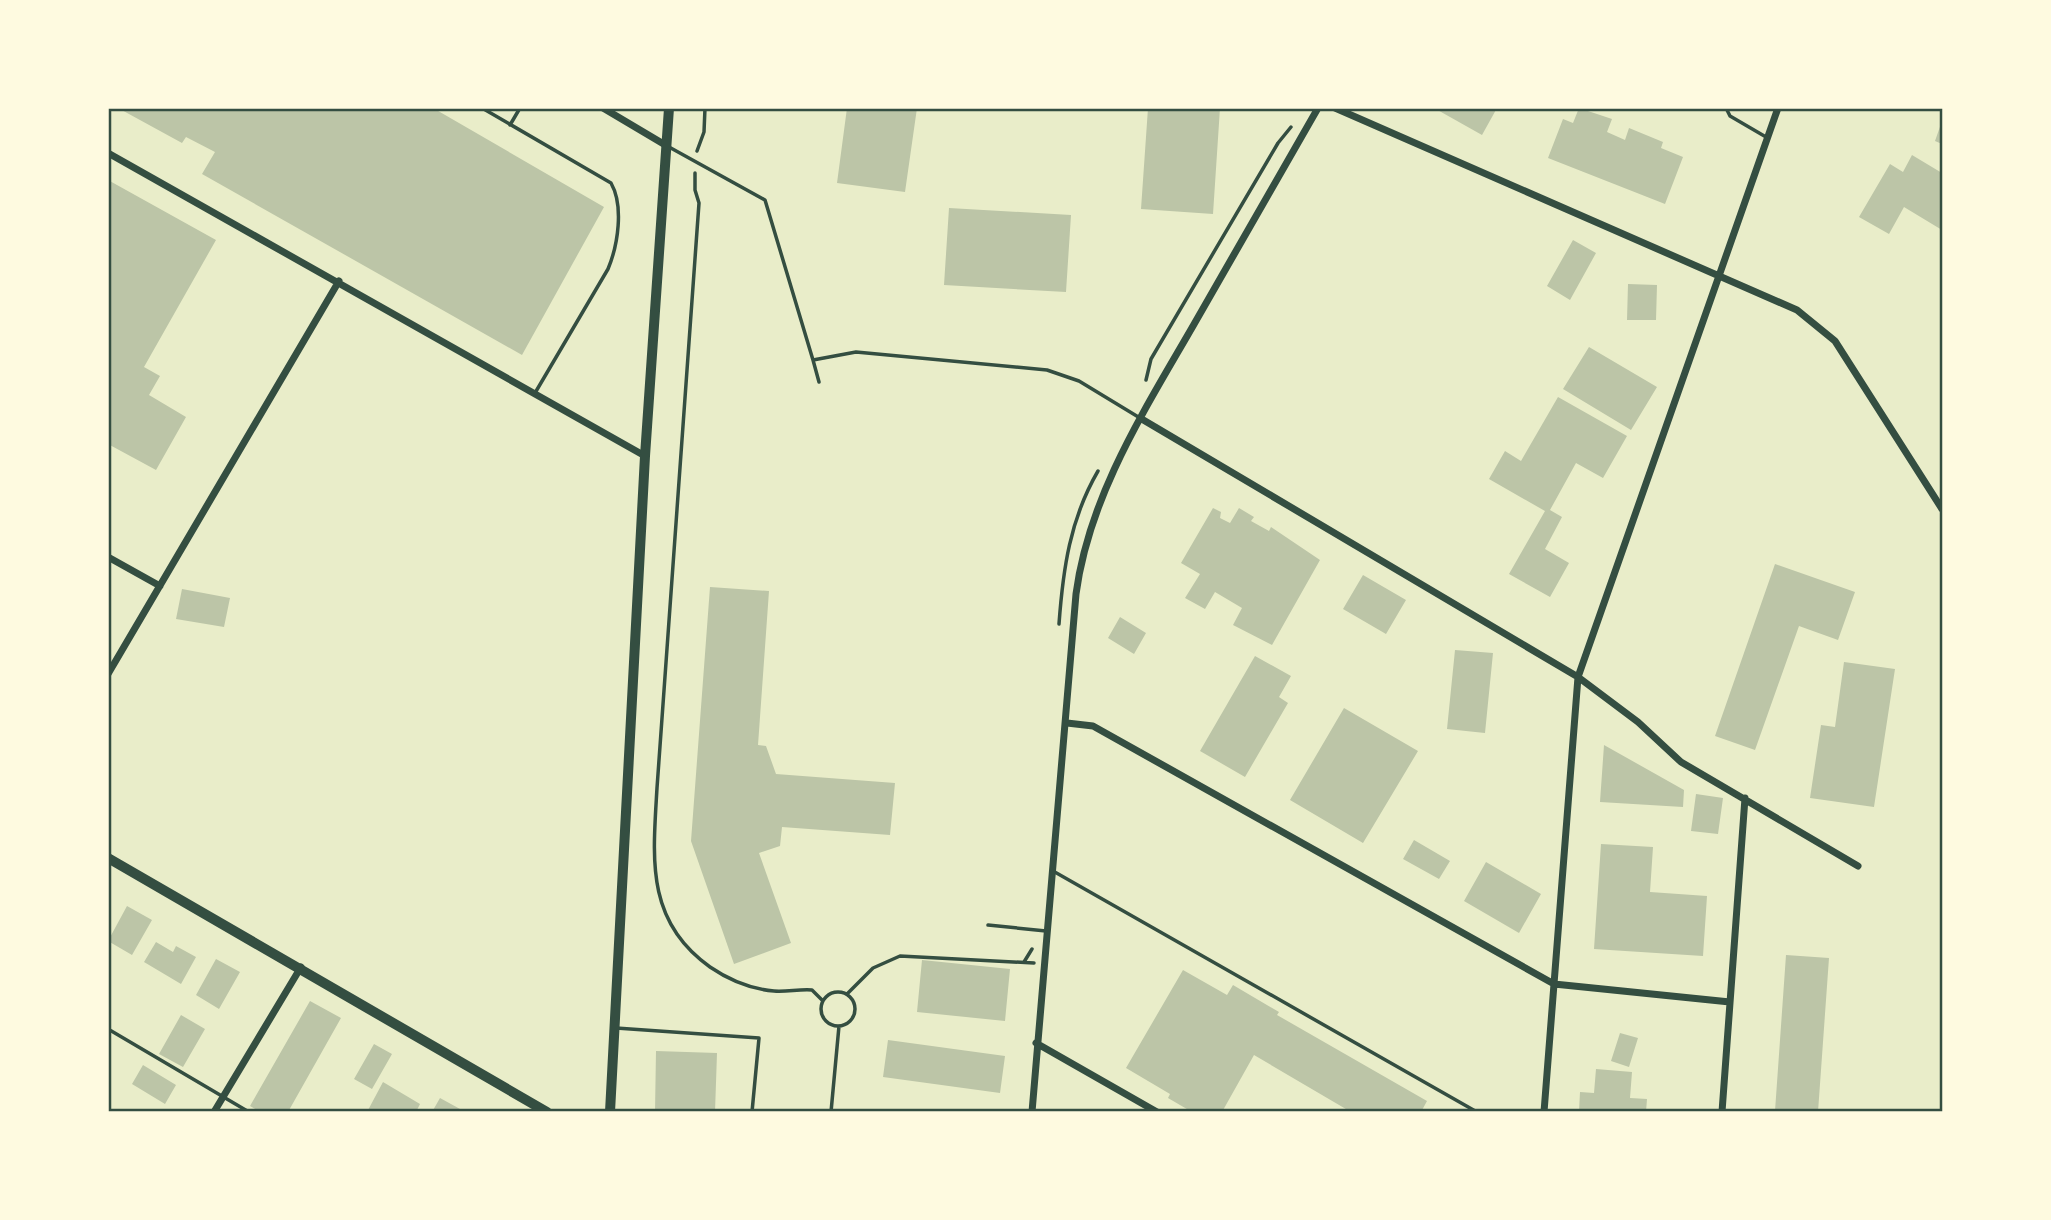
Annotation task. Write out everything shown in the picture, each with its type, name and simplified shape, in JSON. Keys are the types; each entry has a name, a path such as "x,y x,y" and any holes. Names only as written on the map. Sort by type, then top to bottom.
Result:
{"main road":[{"path":"610,1111 645,456 669,108"}],"street":[{"path":"603,108 667,146"},
{"path":"1032,1111 1051,869 1068,723 1081,560 1091,522 1140,418 1318,108"},
{"path":"1335,108 1797,310 1835,341 1942,509"},
{"path":"1544,1111 1578,677 1778,108"},
{"path":"108,153 645,456"},
{"path":"108,674 339,281"},
{"path":"1140,418 1578,677 1637,722 1681,762 1745,797 1858,866"},
{"path":"108,557 160,586"},
{"path":"1068,723 1093,726 1554,984 1730,1002"},
{"path":"1722,1111 1745,797"},
{"path":"108,858 547,1111"},
{"path":"214,1111 301,967"},
{"path":"1036,1043 1157,1111"}],"lane":[{"path":"482,108 611,183 619,197 614,256 535,393"},
{"path":"510,125 520,108"},
{"path":"1726,108 1730,116 1767,138"},
{"path":"667,146 765,200 819,382"},
{"path":"813,360 856,352 1047,369 1079,381 1140,418"},
{"path":"1051,869 1477,1111"},
{"path":"988,925 1046,931"},
{"path":"614,1028 759,1038 752,1111"},
{"path":"108,1029 249,1111"}],"path":[{"path":"705,108 704,132 698,142 695,161 695,190 699,203 657,788 655,873 664,914 683,946 699,960 734,982 776,991 812,990 823,1001 824,1018 839,1026 849,1022 855,1013 854,1002 847,994 831,993 823,1001"},
{"path":"1144,388 1151,359 1278,143 1298,117"},
{"path":"1059,627 1067,549 1089,487 1101,466"},
{"path":"847,994 873,968 900,956 1024,962 1032,949 1037,930"},
{"path":"831,1111 839,1026"}],"building":[{"path":"118,108 433,108 604,207 522,355 202,174 215,152 186,137 182,143"},
{"path":"847,108 917,108 905,192 837,183"},
{"path":"1148,108 1220,108 1213,214 1141,209"},
{"path":"1434,108 1497,108 1482,135"},
{"path":"1579,108 1612,119 1607,132 1625,140 1629,128 1663,142 1661,148 1683,157 1665,204 1548,158 1563,119 1573,123"},
{"path":"1942,121 1942,144 1935,141"},
{"path":"1912,155 1942,173 1942,230 1904,207 1889,234 1859,217 1890,164 1903,172"},
{"path":"108,180 216,240 144,367 160,376 149,395 186,417 156,470 108,444"},
{"path":"949,208 1071,215 1066,292 944,285"},
{"path":"1573,240 1596,253 1570,300 1547,286"},
{"path":"1628,284 1657,285 1656,320 1627,320"},
{"path":"1589,347 1657,387 1631,430 1563,389"},
{"path":"1558,397 1627,436 1603,478 1576,463 1550,510 1562,517 1545,549 1569,563 1550,597 1509,574 1545,511 1489,479 1505,451 1521,461"},
{"path":"1213,508 1221,512 1220,518 1230,523 1239,508 1254,517 1251,521 1269,531 1271,527 1320,560 1272,645 1233,625 1242,608 1215,592 1205,609 1185,598 1200,574 1181,563"},
{"path":"1775,564 1855,592 1838,640 1799,626 1755,750 1715,736"},
{"path":"1363,575 1406,600 1386,634 1343,609"},
{"path":"710,587 769,591 758,745 766,746 776,774 895,783 890,835 782,827 780,846 759,853 791,943 734,964 691,841"},
{"path":"182,589 230,598 224,627 176,619"},
{"path":"1120,617 1146,633 1134,654 1108,638"},
{"path":"1455,650 1493,653 1485,733 1447,729"},
{"path":"1255,656 1291,676 1279,697 1288,703 1245,777 1200,751"},
{"path":"1844,662 1895,669 1874,807 1810,798 1821,725 1835,727"},
{"path":"1344,708 1418,751 1363,843 1290,800"},
{"path":"1604,745 1684,790 1683,807 1600,802"},
{"path":"1696,794 1723,798 1718,834 1691,831"},
{"path":"1414,840 1450,861 1439,879 1403,859"},
{"path":"1601,844 1653,847 1650,892 1707,896 1703,956 1594,949"},
{"path":"1486,862 1541,894 1519,933 1464,901"},
{"path":"127,906 152,920 132,955 108,941"},
{"path":"156,942 173,952 176,946 196,957 181,984 144,962"},
{"path":"1786,955 1829,958 1818,1112 1775,1111"},
{"path":"216,959 240,972 219,1009 196,995"},
{"path":"922,960 1010,969 1005,1021 917,1012"},
{"path":"1183,970 1227,995 1233,985 1279,1012 1277,1015 1427,1101 1421,1112 1351,1112 1254,1055 1222,1112 1192,1112 1168,1098 1170,1094 1126,1068"},
{"path":"310,1001 341,1018 288,1112 260,1112 250,1106"},
{"path":"181,1015 205,1029 183,1067 159,1054"},
{"path":"1620,1033 1638,1038 1629,1067 1611,1061"},
{"path":"888,1040 1005,1056 1000,1093 883,1077"},
{"path":"374,1044 392,1054 372,1089 354,1079"},
{"path":"656,1051 717,1053 715,1112 655,1112"},
{"path":"143,1065 176,1085 165,1104 132,1084"},
{"path":"1596,1069 1632,1072 1630,1098 1647,1099 1646,1112 1579,1112 1580,1092 1594,1093"},
{"path":"383,1082 420,1104 416,1112 367,1112"},
{"path":"440,1098 460,1109 459,1112 432,1112"}]}
